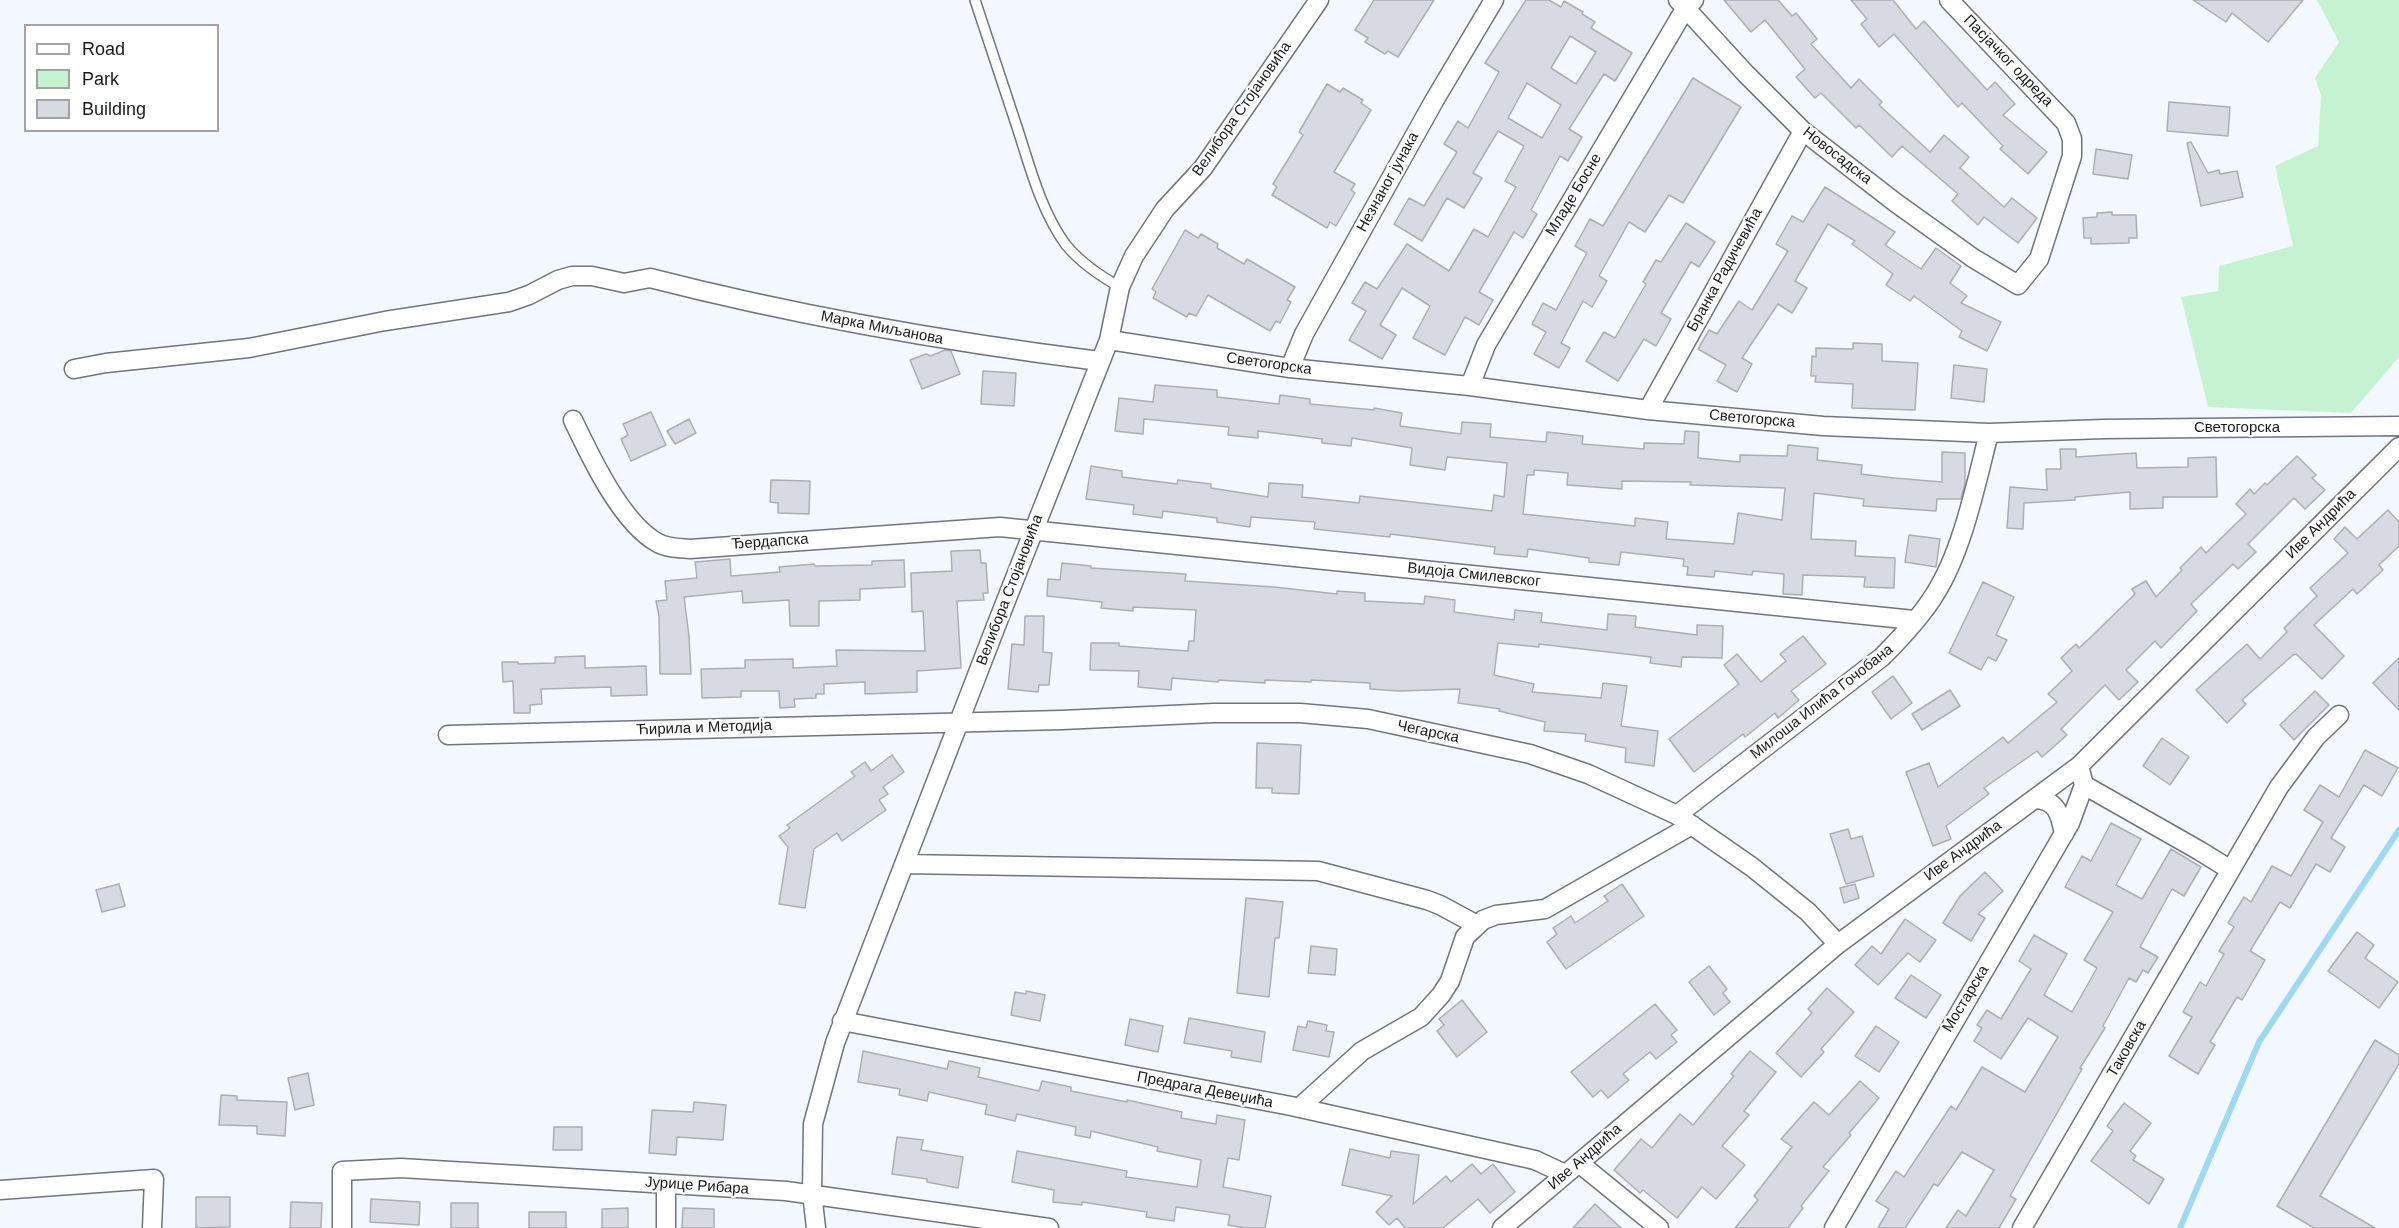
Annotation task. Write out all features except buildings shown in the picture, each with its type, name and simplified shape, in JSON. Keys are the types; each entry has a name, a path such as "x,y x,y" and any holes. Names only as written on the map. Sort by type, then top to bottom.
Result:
{"street":[{"name":"Велибора Стојановића","path":"816,1228 812,1193 813,1124 822,1084 842,1021 1109,340 1120,287 1134,256 1165,209 1203,168 1318,0"},
{"name":"Незнаног јунака","path":"1290,368 1304,334 1434,101 1494,0"},
{"name":"Пасјачког одреда","path":"1949,0 2066,123 2072,139 2072,156 2067,177 2039,259 2018,285"},
{"name":"Новосадска","path":"1686,3 1803,131 1954,244 2018,285"},
{"name":"Младе Босне","path":"1470,386 1486,345 1686,3"},
{"name":"Бранка Радичевића","path":"1648,410 1803,131"},
{"name":"Марка Миљанова","path":"75,369 106,363 249,348 407,317 509,302 530,296 558,280 572,276 592,276 624,283 650,278 897,331 981,346 1099,362"},
{"name":"Светогорска","path":"1109,340 1290,368 1470,386 1648,410 1823,426 1989,433 2104,429 2399,426"},
{"name":"Ђердапска","path":"573,420 605,484 627,514 657,543 669,547 690,549 1000,527 1033,531"},
{"name":"Милоша Илића Гочобана","path":"1477,925 1496,915 1545,909 1685,820 1882,657 1902,637 1936,593 1956,548 1989,433"},
{"name":"Иве Андрића","path":"1502,1228 1838,944 2079,766 2399,447"},
{"name":"Видоја Смилевског","path":"1033,531 1914,620"},
{"name":"Чегарска","path":"960,722 1214,713 1300,713 1368,719 1530,754 1588,774 1685,820 1752,867 1808,912 1838,944"},
{"name":"Таковска","path":"2022,1228 2278,787 2316,737 2340,715"},
{"name":"Ћирила и Методија","path":"448,735 960,722"},
{"path":"2079,766 2084,785 2200,850 2229,869"},
{"name":"Мостарска","path":"1834,1228 2064,834 2084,785"},
{"path":"2035,799 2052,802 2057,808 2061,815 2064,834"},
{"path":"904,864 1318,871 1427,900 1477,925 1465,937 1450,981 1421,1017 1362,1051 1299,1108"},
{"name":"Предрага Девеџића","path":"842,1021 1299,1108 1572,1168 1659,1228"},
{"name":"Јурице Рибара","path":"342,1228 342,1171 401,1168 812,1193 1049,1228"},
{"path":"0,1190 154,1179 152,1228"},
{"path":"666,1185 666,1228"}],"lane":[{"path":"975,0 1049,217 1078,258 1120,287"}],"green space":[{"path":"2317,0 2399,0 2399,357 2351,413 2208,407 2181,297 2218,291 2219,266 2293,246 2275,166 2318,146 2321,96 2315,78 2339,42"}],"waterway":[{"path":"2180,1228 2259,1042 2399,830"}]}
